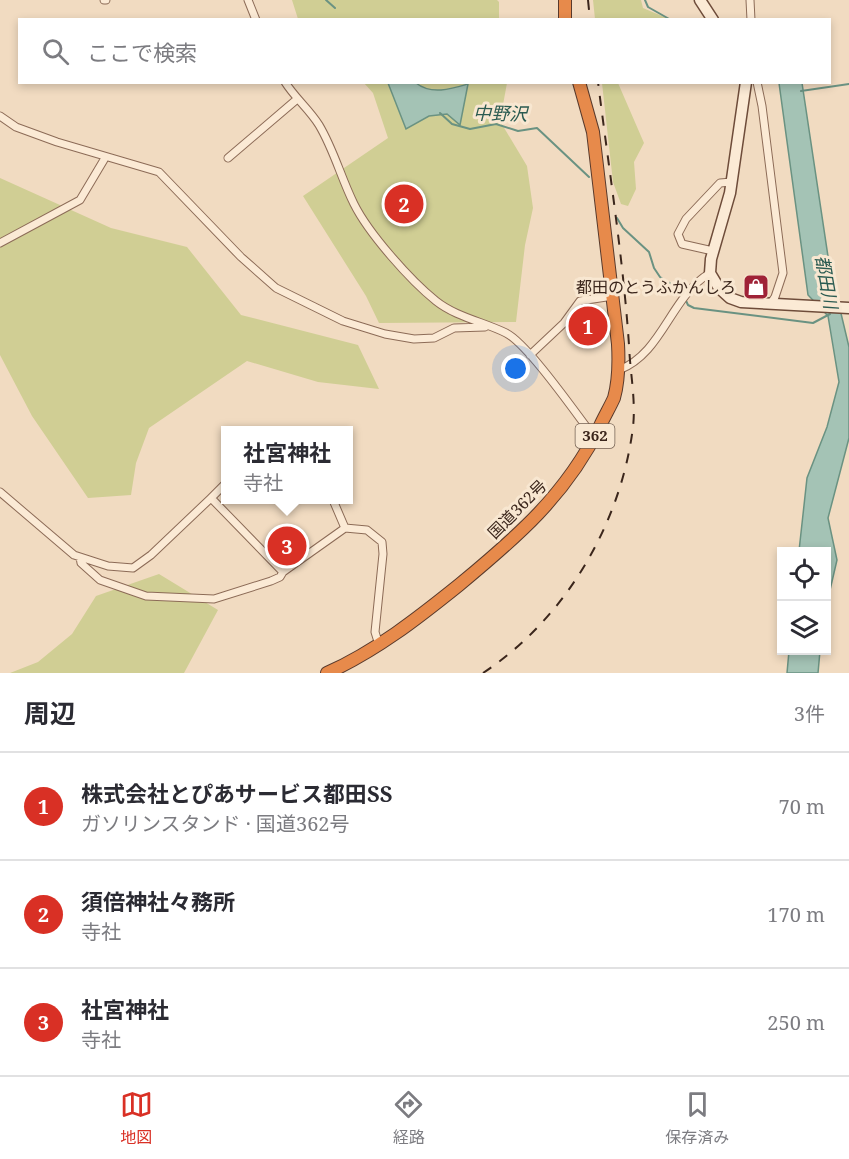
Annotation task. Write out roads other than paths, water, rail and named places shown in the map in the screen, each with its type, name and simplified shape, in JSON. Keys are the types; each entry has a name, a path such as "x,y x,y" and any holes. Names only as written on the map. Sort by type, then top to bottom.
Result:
{"highway":[{"path":"565,0 565,18"},
{"name":"国道362号","path":"327,673 379,645 426,612 522,532 549,505 576,469 614,398 619,370 613,296 592,132 580,84"}],"street":[{"path":"248,0 254,18"},
{"path":"700,0 712,18"},
{"path":"750,0 751,18"},
{"path":"286,84 296,100 318,123 332,149 353,202 378,241 437,302 485,327 507,333 530,355 594,437"},
{"path":"746,84 732,182 713,251 710,273 719,288 730,298 741,302 849,308"},
{"path":"757,84 783,273 775,297 770,304"},
{"path":"228,158 296,100"},
{"path":"0,116 16,127 105,158 159,172 241,257 276,288 343,321 385,334 414,339 434,338 454,328 485,327"},
{"path":"0,243 80,200 105,158"},
{"path":"713,251 686,246 679,241 678,234 686,219 720,183 732,182"},
{"path":"619,370 644,355 695,282 710,273"},
{"path":"530,355 564,323 580,301 613,296"},
{"path":"0,492 74,555 108,566 133,568 151,555 221,487"},
{"path":"211,498 283,572"},
{"path":"335,504 345,528"},
{"path":"80,557 81,563 100,580 146,596 214,599 280,577 283,572 345,528 367,530 382,542 383,578 375,632 379,645"}],"water":[{"path":"388,84 418,84 435,90 468,84 460,125 447,114 429,116 406,129"},
{"name":"都田川","path":"779,84 802,84 829,263 849,347 849,438 828,518 837,560 831,586 831,547 799,547 807,478 827,427 839,382 828,316 808,295"},
{"path":"789,655 820,655 818,673 787,673"}],"waterway":[{"name":"中野沢","path":"326,0 335,8"},
{"path":"645,0 648,7 667,18"},
{"path":"801,91 849,84"},
{"name":"中野沢","path":"440,113 452,124 470,129 496,124 518,131 537,128 589,177"},
{"name":"中野沢","path":"617,218 623,228 649,252 654,268 660,277 681,290 688,305 694,308 813,323 830,314"}],"railway":[{"path":"588,0 590,18"},
{"path":"483,673 512,651 563,597 584,566 602,533 616,499 626,463 633,427 633,396 623,279 598,84"}],"place":[{"name":"須倍神社々務所","path":"404,204"},
{"name":"都田のとうふかんしろ","path":"756,287"},
{"name":"株式会社とぴあサービス都田SS","path":"588,326"},
{"name":"社宮神社","path":"287,546"}]}
